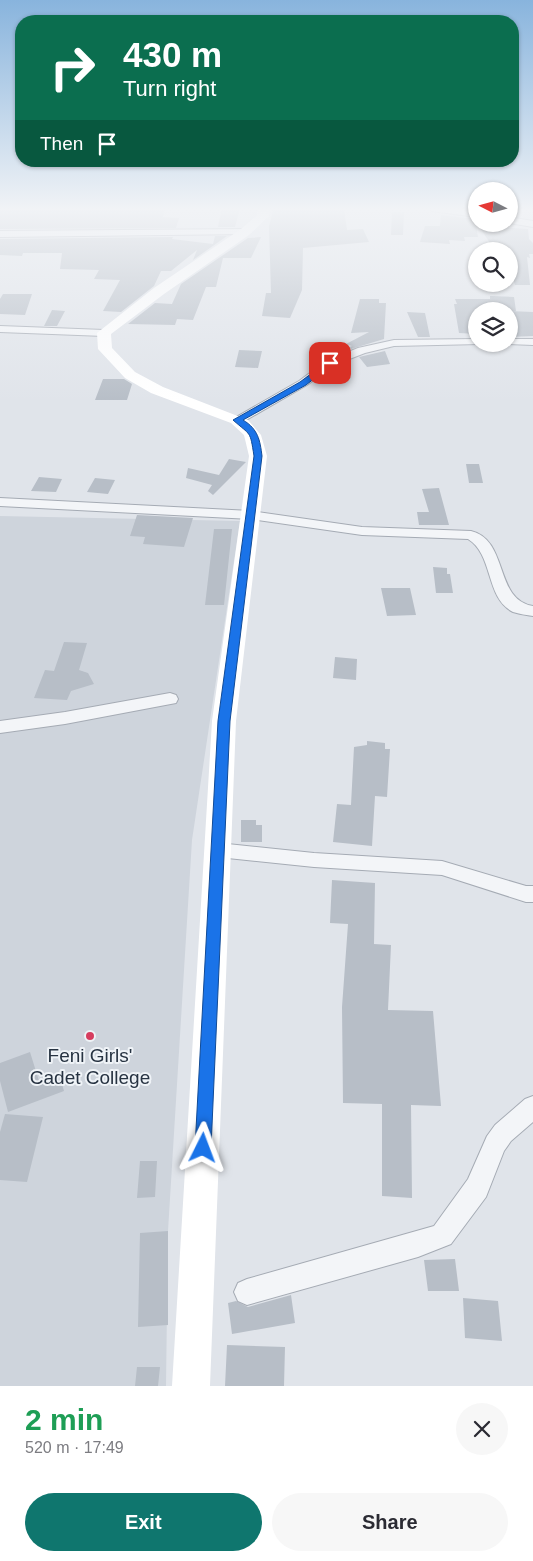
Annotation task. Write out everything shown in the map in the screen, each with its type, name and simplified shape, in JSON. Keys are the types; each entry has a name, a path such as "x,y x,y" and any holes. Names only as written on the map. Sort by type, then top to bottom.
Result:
{"main road":[{"path":"186,273 104,333 105,349 130,375 157,390 237,420 248,426 255,436 258,456 224,721 191,1386"}],"street":[{"path":"0,329 104,333"},
{"path":"237,420 303,383 330,363 362,350 394,343 468,342"},
{"path":"518,342 533,342"},
{"path":"0,502 251,514 362,532 471,535 483,542 508,600 520,609 533,611"},
{"path":"0,727 65,718 170,699"},
{"path":"218,850 314,860 442,868 526,894 533,894"},
{"path":"248,1292 418,1244 442,1235 477,1188 495,1144 503,1133 533,1106"}],"shaded area":[{"name":"Feni Girls' Cadet College","path":"0,516 240,521 192,840 168,1231 166,1386 0,1386"}],"building":[{"path":"98,273 160,273 154,286 121,312 103,311 120,280 94,279"},
{"path":"197,273 219,273 216,287 206,287 193,320 177,319 175,325 128,324 155,303 172,304 181,284"},
{"path":"270,273 302,273 302,290 290,318 262,316 266,293 271,293"},
{"path":"518,273 529,273 530,285 518,285"},
{"path":"3,294 32,294 25,315 0,314 0,299"},
{"path":"490,296 514,297 515,302 468,302 468,334 459,333 454,304 457,304 455,299 490,299"},
{"path":"360,299 379,299 379,303 386,303 384,339 351,349 350,347 352,346 346,344 369,332 351,333"},
{"path":"52,310 65,311 57,326 44,326"},
{"path":"518,311 533,312 533,336 518,337"},
{"path":"407,312 425,313 430,337 418,337"},
{"path":"239,350 262,351 258,368 235,367"},
{"path":"385,351 390,364 367,367 359,357"},
{"path":"103,379 124,379 132,384 127,400 95,400"},
{"path":"229,459 246,462 213,495 208,491 212,485 186,478 188,468 219,475"},
{"path":"466,464 479,464 483,483 469,483"},
{"path":"39,477 62,479 56,492 31,491"},
{"path":"95,478 115,480 108,494 87,492"},
{"path":"439,488 449,525 419,525 417,512 429,512 422,489"},
{"path":"137,515 193,518 184,547 143,544 145,537 130,536"},
{"path":"214,529 232,529 224,605 205,605"},
{"path":"433,567 447,568 447,574 450,574 453,593 436,593"},
{"path":"381,588 410,588 416,615 387,616"},
{"path":"64,642 87,643 79,670 88,673 94,684 71,691 67,700 34,698 45,670 54,671"},
{"path":"335,657 357,659 356,680 333,678"},
{"path":"367,741 385,743 385,749 390,749 387,797 375,796 372,846 333,842 337,804 351,805 354,747 367,745"},
{"path":"241,820 256,820 256,825 262,825 262,842 241,842"},
{"path":"332,880 375,883 374,944 391,945 388,1010 433,1011 441,1106 411,1105 412,1198 382,1196 382,1104 343,1103 342,1007 348,924 330,923"},
{"path":"30,1052 39,1081 59,1074 64,1091 8,1112 0,1081 0,1063"},
{"path":"5,1114 43,1117 27,1182 0,1180 0,1132"},
{"path":"140,1161 157,1161 155,1197 137,1198"},
{"path":"168,1231 168,1325 138,1327 140,1233"},
{"path":"455,1259 459,1291 428,1291 424,1260"},
{"path":"291,1295 295,1323 232,1334 228,1303 236,1301 248,1307"},
{"path":"463,1298 498,1301 502,1341 465,1338"},
{"path":"227,1345 285,1347 284,1386 225,1386"},
{"path":"137,1367 160,1367 158,1386 135,1386"}],"place":[{"name":"Feni Girls' Cadet College","path":"90,1036"}],"route":[{"path":"203,1148 224,721 258,456 255,436 248,426 237,420 303,383 330,363"}]}
